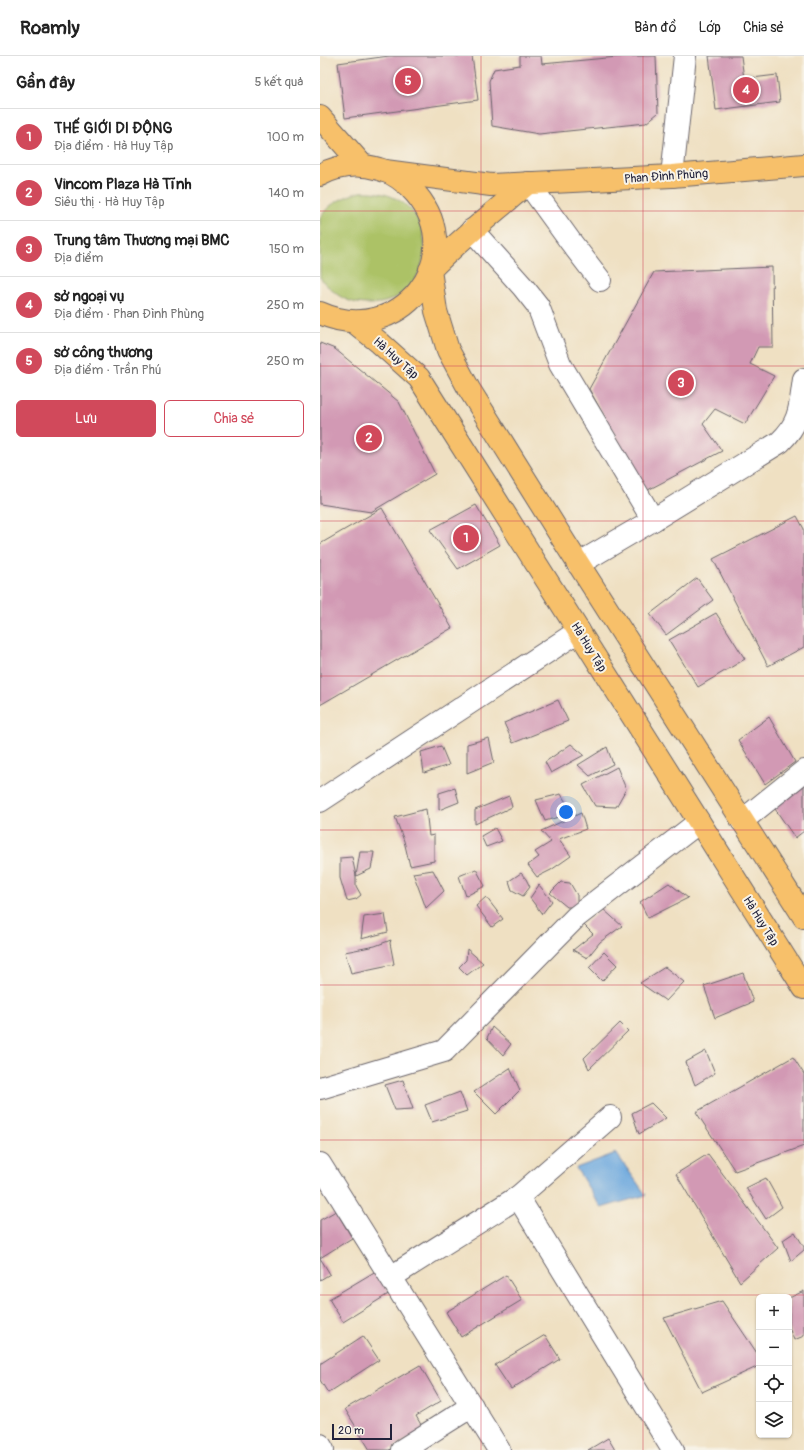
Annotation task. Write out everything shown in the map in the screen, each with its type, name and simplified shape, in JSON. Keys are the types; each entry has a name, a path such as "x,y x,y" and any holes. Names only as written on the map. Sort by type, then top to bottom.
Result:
{"main road":[{"path":"320,118 363,166"},
{"name":"Phan Đình Phùng","path":"385,171 491,185 672,176 804,165"},
{"path":"320,175 338,168 363,166 385,171 399,178 411,187 428,212 433,226 435,241 434,256 424,283 416,295 394,312 382,318 354,322 341,321 320,313"},
{"path":"430,270 450,249 528,183"},
{"path":"430,270 436,311 448,350 469,390 578,564 804,917"},
{"name":"Hà Huy Tập","path":"354,322 419,378 804,988"}],"street":[{"path":"672,176 685,56"},
{"path":"528,183 600,280"},
{"path":"472,230 538,306 560,364 653,520"},
{"path":"578,564 780,442 788,434 798,416 804,379"},
{"path":"320,801 579,631"},
{"path":"742,821 804,771"},
{"path":"320,1088 444,1052 576,917 699,822"},
{"path":"391,1277 518,1197 610,1117"},
{"path":"323,1175 391,1277 499,1450"},
{"path":"518,1197 673,1450"},
{"path":"402,1450 472,1406"},
{"path":"320,1445 323,1450"}],"green space":[{"path":"360,192 389,195 409,208 420,226 424,246 421,268 410,286 392,299 368,304 352,302 343,298 327,286 320,277 320,219 327,209 337,201"}],"water":[{"path":"616,1153 646,1195 601,1208 576,1168"}],"building":[{"path":"389,56 472,56 478,100 345,118 338,63"},
{"path":"520,56 541,56 542,64 628,56 656,56 658,113 646,123 539,134 492,126 489,81 494,69 520,65"},
{"path":"709,56 741,56 744,79 777,75 780,102 716,110"},
{"path":"772,267 773,347 758,347 750,364 774,376 745,424 715,409 703,424 722,451 646,491 589,389 654,272"},
{"path":"320,343 335,349 399,402 435,474 371,512 320,504"},
{"path":"476,505 500,545 458,569 430,530"},
{"path":"382,508 452,628 320,705 320,544"},
{"path":"797,516 804,529 804,647 768,666 713,559"},
{"path":"697,578 713,600 666,635 650,614"},
{"path":"716,613 745,659 698,687 669,640"},
{"path":"558,700 568,721 513,743 504,723"},
{"path":"769,717 795,762 765,784 738,740"},
{"path":"489,738 494,762 467,773 467,744"},
{"path":"571,744 584,755 551,773 545,762"},
{"path":"441,746 449,765 424,773 421,752"},
{"path":"607,747 613,764 590,776 578,765"},
{"path":"617,767 626,789 616,807 595,806 583,785"},
{"path":"804,780 804,831 795,838 771,803"},
{"path":"455,788 459,802 439,810 439,793"},
{"path":"561,794 572,813 545,821 536,800"},
{"path":"509,796 512,807 475,824 475,810"},
{"path":"426,809 429,836 434,835 434,861 410,866 404,841 395,817"},
{"path":"581,813 586,829 559,839 571,856 551,870 537,877 528,865 539,857 535,852 551,842 541,831"},
{"path":"495,828 502,841 486,847 481,836"},
{"path":"360,852 374,852 371,869 356,876"},
{"path":"352,857 356,876 356,886 361,895 356,899 347,901 340,878 340,858"},
{"path":"476,869 485,886 466,896 459,876"},
{"path":"433,870 444,891 426,908 413,873"},
{"path":"521,873 530,887 523,896 512,890 509,881"},
{"path":"561,882 570,883 577,895 577,907 567,907 550,893"},
{"path":"669,883 688,898 648,918 640,902"},
{"path":"539,885 552,901 542,914 530,898"},
{"path":"486,897 503,919 492,927 476,906"},
{"path":"602,908 622,926 600,942 587,958 573,950 593,934 584,925"},
{"path":"385,914 388,932 361,939 364,917"},
{"path":"391,940 390,943 394,964 351,973 345,952 375,946"},
{"path":"467,949 483,963 467,975 459,967 466,960"},
{"path":"604,952 617,965 602,981 589,968"},
{"path":"665,967 684,982 666,1001 640,983"},
{"path":"743,973 753,1002 715,1018 704,986"},
{"path":"620,1023 628,1031 589,1069 584,1058"},
{"path":"492,1027 511,1044 503,1055 487,1038"},
{"path":"706,1051 715,1073 695,1085 686,1062"},
{"path":"793,1057 804,1074 804,1146 735,1171 696,1112"},
{"path":"510,1068 520,1090 496,1114 474,1092"},
{"path":"403,1080 413,1109 395,1110 385,1085"},
{"path":"460,1092 467,1111 432,1122 425,1105"},
{"path":"651,1103 666,1118 639,1134 632,1113"},
{"path":"708,1154 778,1248 740,1282 676,1174"},
{"path":"766,1178 782,1207 766,1219 746,1188"},
{"path":"336,1211 352,1238 320,1258 320,1220"},
{"path":"795,1232 804,1247 804,1250 791,1261 783,1240"},
{"path":"320,1258 330,1274 320,1280"},
{"path":"376,1271 390,1293 343,1322 329,1299"},
{"path":"506,1275 522,1300 461,1337 446,1312"},
{"path":"804,1291 804,1336 794,1340 792,1335 792,1297"},
{"path":"722,1301 756,1352 756,1367 702,1392 664,1318"},
{"path":"545,1335 560,1359 511,1389 495,1365"},
{"path":"363,1336 379,1360 328,1393 320,1380 320,1364"},
{"path":"420,1365 441,1401 416,1416 424,1430 389,1450 370,1450 345,1409"},
{"path":"608,1438 615,1450 588,1450"}],"place":[{"name":"sở công thương","path":"408,81"},
{"name":"sở ngoại vụ","path":"746,90"},
{"name":"Trung tâm Thương mại BMC","path":"681,383"},
{"name":"Vincom Plaza Hà Tĩnh","path":"369,438"},
{"name":"THẾ GIỚI DI ĐỘNG","path":"466,538"}]}
